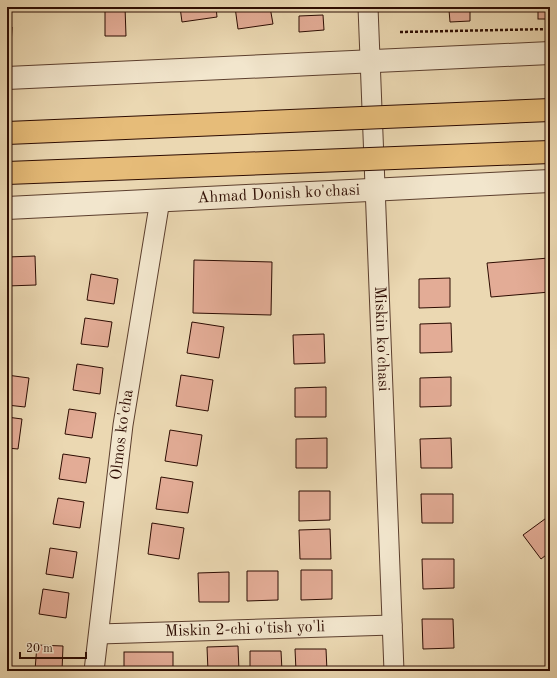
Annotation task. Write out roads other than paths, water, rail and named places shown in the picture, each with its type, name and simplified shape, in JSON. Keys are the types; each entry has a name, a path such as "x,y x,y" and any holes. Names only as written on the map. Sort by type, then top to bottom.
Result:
{"main road":[{"path":"7,133 550,110"},
{"name":"Ahmad Donish ko'chasi","path":"7,173 550,152"}],"street":[{"name":"Miskin ko'chasi","path":"368,7 394,671"},
{"path":"7,78 550,53"},
{"name":"Ahmad Donish ko'chasi","path":"7,208 550,181"},
{"name":"Olmos ko'cha","path":"94,671 123,425 160,200"},
{"name":"Miskin 2-chi o'tish yo'li","path":"99,634 392,625"}]}
